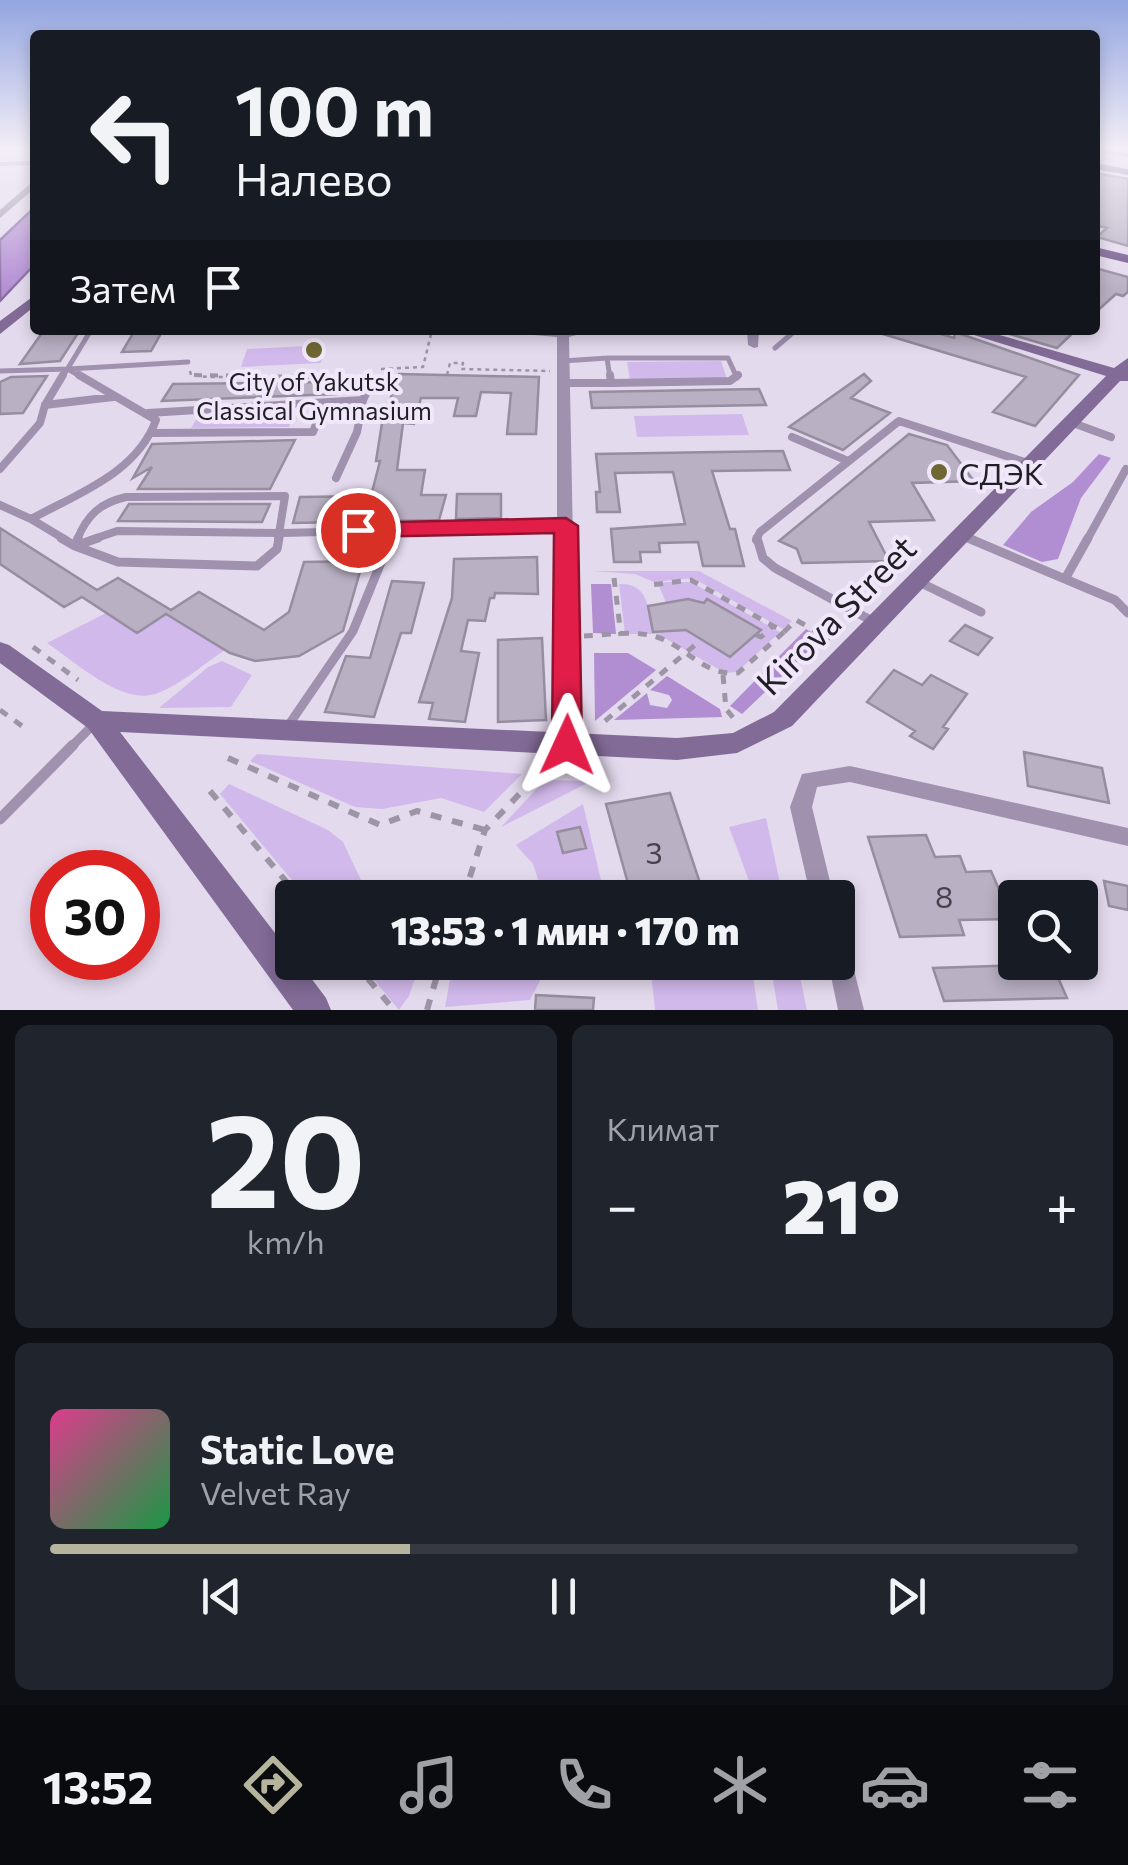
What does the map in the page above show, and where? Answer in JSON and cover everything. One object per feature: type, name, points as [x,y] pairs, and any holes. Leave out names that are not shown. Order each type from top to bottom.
[{"type":"main road","points":[[1100,252],[1128,259]]},
{"type":"street","points":[[0,215],[21,196]]},
{"type":"street","points":[[0,329],[30,303]]},
{"type":"street","points":[[559,753],[568,636],[560,372],[563,335]]},
{"type":"street","points":[[753,335],[754,346]]},
{"type":"street","points":[[985,335],[1125,372]]},
{"type":"street","name":"Kirova Street","points":[[97,721],[559,753],[698,749],[736,731],[782,719],[1125,372]]},
{"type":"street","points":[[0,651],[97,721],[314,1010]]},
{"type":"street","points":[[820,880],[801,806],[809,780],[850,774],[1128,837]]},
{"type":"street","points":[[844,980],[851,1010]]},
{"type":"lane","points":[[0,469],[40,423],[45,405],[88,335]]},
{"type":"lane","points":[[774,348],[790,335]]},
{"type":"lane","points":[[608,358],[610,383]]},
{"type":"lane","points":[[608,358],[728,358],[739,377],[730,381],[610,383],[560,372],[608,358]]},
{"type":"lane","points":[[0,371],[188,362]]},
{"type":"lane","points":[[31,519],[130,462],[154,434],[156,420],[148,413],[68,369]]},
{"type":"lane","points":[[336,478],[357,432],[363,400],[373,378]]},
{"type":"lane","points":[[45,405],[114,397]]},
{"type":"lane","points":[[148,413],[323,406],[363,400]]},
{"type":"lane","points":[[154,434],[313,432],[323,406]]},
{"type":"lane","points":[[876,623],[775,568],[763,558],[756,541],[760,532],[892,424],[906,421],[1032,465]]},
{"type":"lane","points":[[1073,423],[1111,437]]},
{"type":"lane","points":[[792,437],[848,461]]},
{"type":"lane","points":[[1065,579],[1126,469]]},
{"type":"lane","points":[[0,504],[74,546],[118,562],[257,566],[278,549],[285,496],[126,496],[104,501],[85,517],[74,546]]},
{"type":"lane","points":[[74,546],[117,531],[282,533],[566,526]]},
{"type":"lane","points":[[284,732],[353,631],[395,529]]},
{"type":"lane","points":[[963,535],[1116,600],[1128,614]]},
{"type":"lane","points":[[918,582],[982,612]]},
{"type":"lane","points":[[0,818],[97,721]]},
{"type":"path","points":[[188,362],[191,375],[208,377],[373,378],[374,372],[381,369],[422,367],[431,335]]},
{"type":"path","points":[[447,375],[450,363],[463,363],[462,369],[560,372]]},
{"type":"path","points":[[614,578],[621,636]]},
{"type":"path","points":[[650,585],[691,580],[784,632]]},
{"type":"path","points":[[568,636],[658,636],[723,675],[738,673],[796,620],[830,638]]},
{"type":"path","points":[[756,634],[760,637],[773,626]]},
{"type":"path","points":[[605,721],[702,640]]},
{"type":"path","points":[[33,648],[78,680]]},
{"type":"path","points":[[723,675],[726,708],[736,731]]},
{"type":"path","points":[[0,710],[22,726]]},
{"type":"path","points":[[468,880],[485,830],[559,753]]},
{"type":"path","points":[[228,758],[380,826],[417,811],[485,830]]},
{"type":"path","points":[[210,790],[285,880]]},
{"type":"path","points":[[369,980],[394,1010]]},
{"type":"path","points":[[427,1010],[436,980]]},
{"type":"shaded area","points":[[30,212],[30,269],[0,301],[0,240]]},
{"type":"shaded area","points":[[325,345],[321,363],[241,367],[247,349]]},
{"type":"shaded area","points":[[721,361],[727,379],[630,380],[627,362]]},
{"type":"shaded area","points":[[294,413],[289,427],[191,428],[199,415]]},
{"type":"shaded area","points":[[742,414],[749,435],[637,437],[634,416]]},
{"type":"shaded area","points":[[1099,454],[1111,458],[1081,498],[1058,559],[1042,562],[1003,545],[1031,512],[1073,482]]},
{"type":"shaded area","points":[[591,571],[699,571],[792,621],[783,629],[693,578],[654,582],[635,574]]},
{"type":"shaded area","points":[[691,582],[780,632],[737,672],[725,673],[658,634],[625,634],[619,584],[642,592],[653,632],[686,630],[730,657],[760,631],[708,600],[703,603],[688,599],[667,605],[658,584]]},
{"type":"shaded area","points":[[591,584],[611,584],[616,634],[593,633]]},
{"type":"shaded area","points":[[106,613],[137,633],[166,614],[225,650],[167,689],[144,696],[130,694],[100,680],[47,643]]},
{"type":"shaded area","points":[[806,629],[822,638],[742,714],[730,706]]},
{"type":"shaded area","points":[[594,653],[628,653],[656,670],[595,721]]},
{"type":"shaded area","points":[[222,661],[252,675],[231,707],[159,708],[208,667]]},
{"type":"shaded area","points":[[667,676],[720,709],[722,717],[614,720],[647,693],[650,705],[667,708],[672,700],[669,695],[650,690]]},
{"type":"shaded area","points":[[257,754],[522,774],[484,812],[441,798],[382,809],[355,807],[250,761]]},
{"type":"shaded area","points":[[583,769],[593,770],[595,779],[501,827],[545,780],[582,781]]},
{"type":"shaded area","points":[[229,784],[328,830],[343,842],[361,880],[292,880],[220,794]]},
{"type":"shaded area","points":[[583,804],[601,880],[538,880],[533,864],[516,845]]},
{"type":"shaded area","points":[[766,818],[779,880],[749,880],[729,827]]},
{"type":"shaded area","points":[[374,980],[414,980],[399,1010]]},
{"type":"shaded area","points":[[450,980],[540,980],[530,1000],[445,1007]]},
{"type":"shaded area","points":[[652,980],[754,980],[758,1010],[655,1010]]},
{"type":"shaded area","points":[[773,980],[801,980],[807,1010],[778,1010]]},
{"type":"building","points":[[1100,196],[1128,196],[1128,246],[1100,238],[1107,228],[1100,226]]},
{"type":"building","points":[[1100,269],[1128,277],[1128,292],[1123,296],[1116,294],[1100,308]]},
{"type":"building","points":[[40,335],[77,335],[60,361],[20,364]]},
{"type":"building","points":[[132,335],[160,335],[151,351],[122,352]]},
{"type":"building","points":[[886,335],[964,335],[1079,375],[1035,426],[993,412],[1026,377]]},
{"type":"building","points":[[1013,335],[1071,335],[1057,348]]},
{"type":"building","points":[[399,374],[539,377],[536,434],[507,434],[511,393],[481,392],[476,416],[454,416],[458,398],[421,398],[414,424],[403,423],[397,470],[425,470],[421,495],[446,495],[439,520],[293,523],[300,497],[371,496],[380,461],[376,461],[382,423]]},
{"type":"building","points":[[864,374],[871,381],[851,398],[890,413],[843,450],[789,427]]},
{"type":"building","points":[[47,376],[23,413],[0,414],[0,382],[11,377]]},
{"type":"building","points":[[339,382],[336,394],[162,401],[173,384]]},
{"type":"building","points":[[759,389],[766,405],[592,408],[590,392]]},
{"type":"building","points":[[909,434],[947,445],[974,481],[912,483],[934,520],[869,522],[889,561],[802,563],[797,549],[779,541]]},
{"type":"building","points":[[295,440],[270,489],[138,489],[152,467],[133,478],[152,444]]},
{"type":"building","points":[[783,451],[790,470],[712,471],[730,529],[735,529],[744,566],[703,566],[698,542],[659,543],[660,552],[640,552],[641,562],[614,562],[611,529],[685,524],[673,472],[615,473],[620,512],[597,512],[596,492],[600,492],[596,454]]},
{"type":"building","points":[[457,494],[501,494],[501,518],[456,519]]},
{"type":"building","points":[[129,504],[270,504],[262,522],[118,521]]},
{"type":"building","points":[[0,528],[97,590],[118,578],[171,610],[199,592],[264,630],[289,612],[304,562],[363,561],[343,631],[299,656],[255,661],[230,653],[166,614],[137,633],[82,597],[64,607],[0,564]]},
{"type":"building","points":[[537,557],[538,594],[495,593],[490,598],[485,621],[468,620],[461,651],[479,653],[465,722],[429,719],[433,703],[419,702],[452,598],[454,559]]},
{"type":"building","points":[[392,581],[424,583],[411,633],[401,633],[374,717],[325,712],[346,656],[370,658]]},
{"type":"building","points":[[688,599],[704,603],[707,599],[761,630],[730,657],[686,630],[653,632],[648,606]]},
{"type":"building","points":[[965,625],[992,638],[978,655],[950,641]]},
{"type":"building","points":[[542,638],[546,720],[498,722],[498,640]]},
{"type":"building","points":[[894,670],[922,685],[931,675],[967,694],[943,727],[948,729],[933,749],[910,736],[915,731],[867,702]]},
{"type":"building","points":[[1024,752],[1102,768],[1109,803],[1028,786]]},
{"type":"building","points":[[670,793],[699,880],[627,880],[606,804]]},
{"type":"building","points":[[580,827],[586,848],[563,853],[557,832]]},
{"type":"building","points":[[926,835],[935,857],[960,856],[966,872],[991,871],[998,887],[998,919],[959,920],[964,935],[900,937],[868,837]]},
{"type":"building","points":[[1104,881],[1128,886],[1128,910],[1109,906]]},
{"type":"building","points":[[998,966],[998,980],[1059,980],[1067,998],[944,1001],[933,968]]},
{"type":"building","points":[[536,995],[594,998],[593,1010],[535,1010]]},
{"type":"place","name":"City of Yakutsk Classical Gymnasium","points":[[314,350]]},
{"type":"place","name":"СДЭК","points":[[939,472]]},
{"type":"route","points":[[358,530],[566,526],[567,745]]}]
